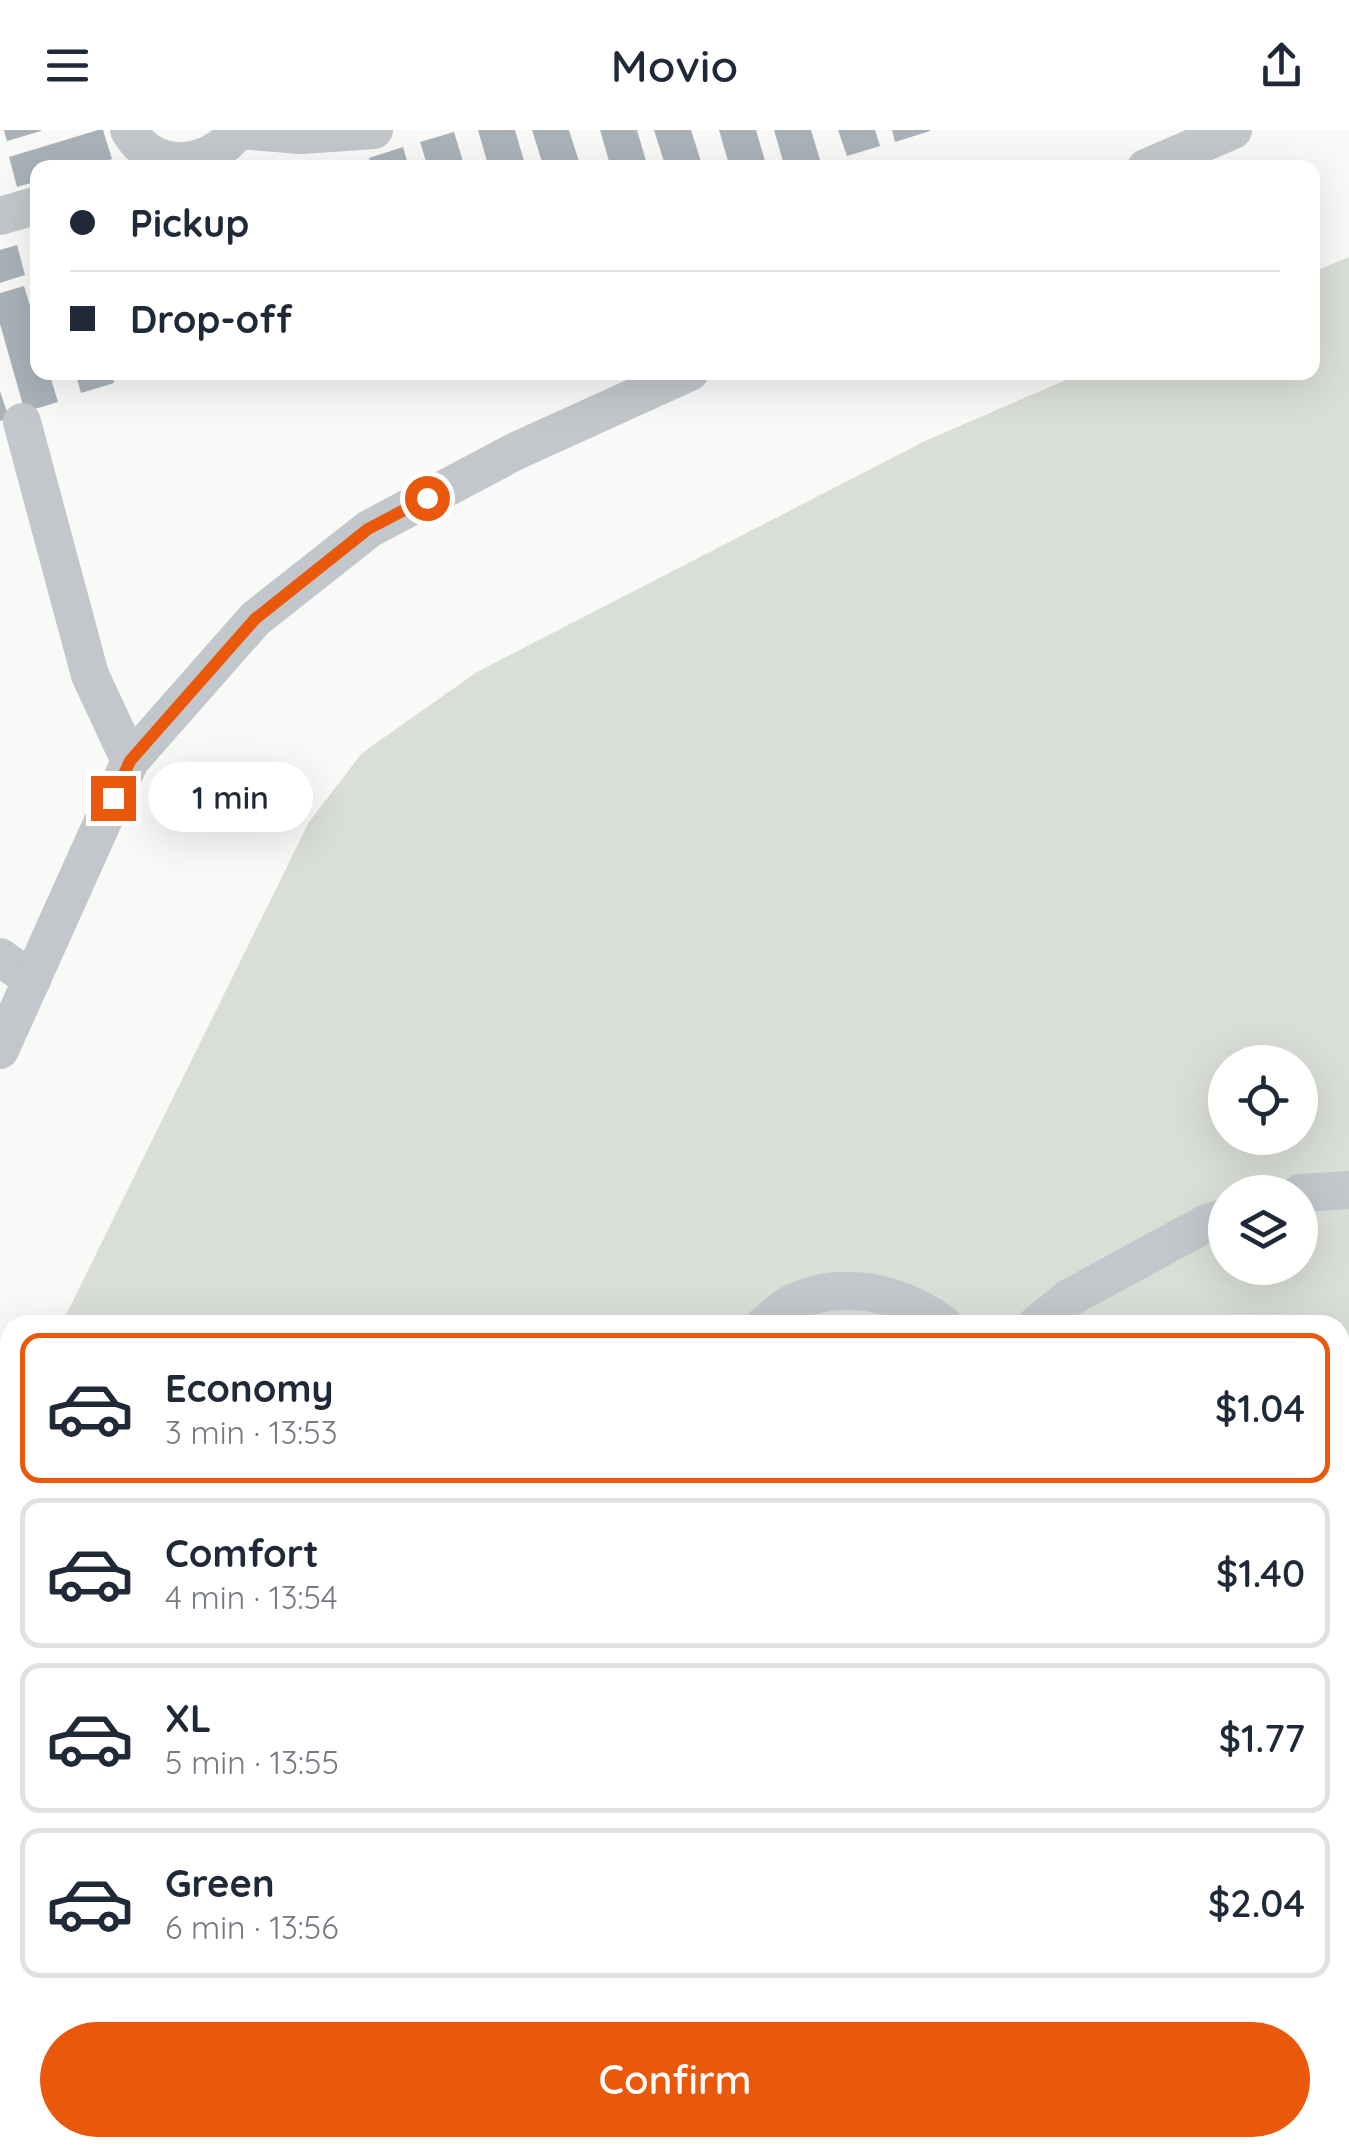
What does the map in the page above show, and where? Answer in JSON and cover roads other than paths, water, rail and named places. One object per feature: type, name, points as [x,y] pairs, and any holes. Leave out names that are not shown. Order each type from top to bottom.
[{"type":"street","points":[[129,130],[144,149],[163,160]]},
{"type":"street","points":[[199,160],[228,144],[238,130],[301,135],[374,130]]},
{"type":"street","points":[[1164,160],[1233,130]]},
{"type":"street","points":[[0,216],[30,207]]},
{"type":"street","points":[[0,1050],[130,761],[255,619],[368,529],[514,452],[672,380]]},
{"type":"street","points":[[22,422],[90,674],[130,761]]},
{"type":"street","points":[[0,956],[32,980]]},
{"type":"street","points":[[1318,1192],[1349,1190]]},
{"type":"street","points":[[1048,1315],[1069,1298],[1208,1223]]},
{"type":"street","points":[[776,1315],[789,1305],[835,1290],[894,1297],[930,1315]]}]
